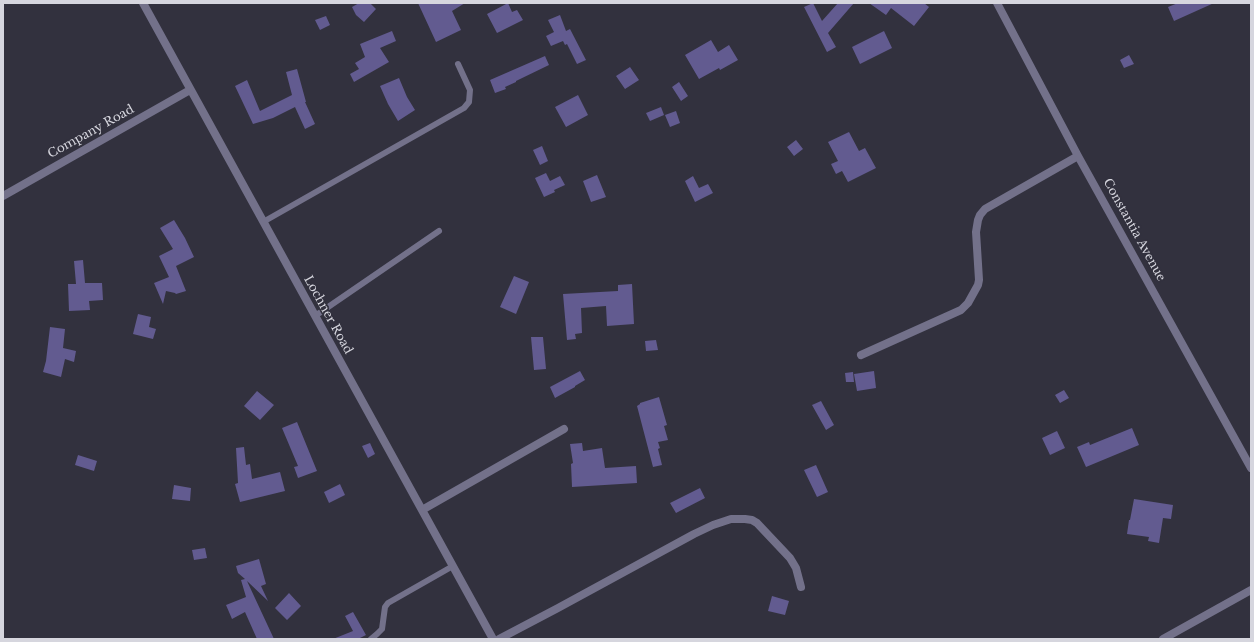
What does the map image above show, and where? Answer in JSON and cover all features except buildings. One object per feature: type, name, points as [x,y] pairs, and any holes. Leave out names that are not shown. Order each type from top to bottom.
[{"type":"street","name":"Lochner Road","points":[[143,3],[493,639]]},
{"type":"street","name":"Constantia Avenue","points":[[996,3],[1078,156],[1251,468]]},
{"type":"street","name":"Company Road","points":[[3,196],[190,90]]},
{"type":"street","points":[[861,355],[961,310],[972,297],[979,280],[976,232],[980,215],[985,209],[1078,156]]},
{"type":"street","points":[[422,510],[564,429]]},
{"type":"street","points":[[499,639],[694,534],[731,519],[752,520],[757,523],[790,558],[796,568],[801,587]]},
{"type":"street","points":[[1163,639],[1251,590]]},
{"type":"lane","points":[[263,222],[464,108],[469,102],[470,90],[458,64]]},
{"type":"lane","points":[[315,316],[439,231]]},
{"type":"lane","points":[[371,639],[382,629],[385,607],[388,603],[453,566]]}]
